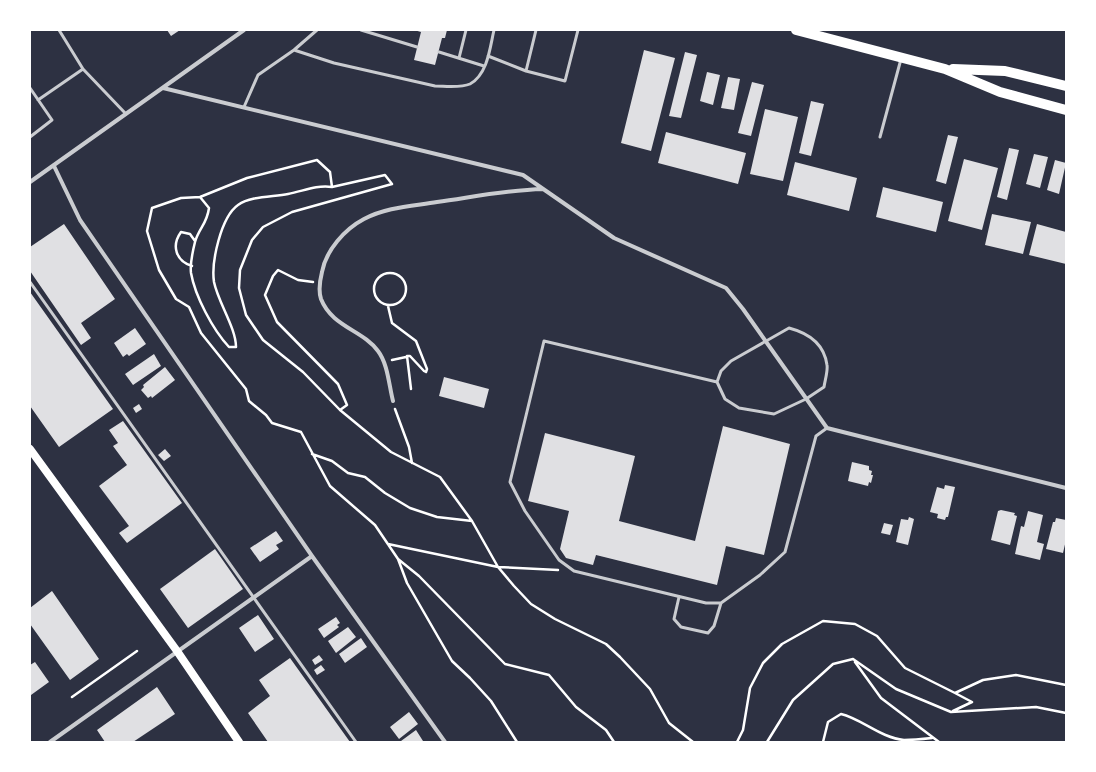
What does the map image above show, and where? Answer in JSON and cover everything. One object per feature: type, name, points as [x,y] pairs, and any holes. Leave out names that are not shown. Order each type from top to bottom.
[{"type":"main road","points":[[796,30],[945,69],[1000,92],[1066,110]]},
{"type":"main road","points":[[945,69],[1005,71],[1066,86]]},
{"type":"main road","points":[[30,449],[177,652],[239,742]]},
{"type":"street","points":[[30,182],[244,30]]},
{"type":"street","points":[[163,88],[523,175],[614,238],[726,288],[827,428],[1066,488]]},
{"type":"street","points":[[54,166],[80,220],[312,556],[445,742]]},
{"type":"street","points":[[392,401],[383,362],[378,350],[341,324],[328,311],[321,298],[320,283],[323,263],[338,239],[364,219],[386,210],[518,190],[543,189]]},
{"type":"street","points":[[50,742],[312,556]]},
{"type":"lane","points":[[59,30],[83,69],[126,114]]},
{"type":"lane","points":[[244,107],[258,75],[294,50],[317,30]]},
{"type":"lane","points":[[361,30],[417,46]]},
{"type":"lane","points":[[459,58],[466,30]]},
{"type":"lane","points":[[294,50],[334,63],[435,86],[469,84],[479,75],[484,66],[494,30]]},
{"type":"lane","points":[[526,71],[536,30]]},
{"type":"lane","points":[[488,56],[526,71],[566,81],[578,30]]},
{"type":"lane","points":[[439,52],[484,66]]},
{"type":"lane","points":[[880,137],[902,57]]},
{"type":"lane","points":[[38,100],[83,69]]},
{"type":"lane","points":[[30,88],[52,120],[30,137]]},
{"type":"lane","points":[[30,282],[252,598],[356,742]]},
{"type":"lane","points":[[789,328],[804,332],[819,344],[827,365],[824,387],[806,399],[774,414],[758,413],[739,408],[725,399],[717,382],[721,371],[731,361],[766,342],[789,328]]},
{"type":"lane","points":[[717,382],[544,341],[510,482],[525,511],[559,560],[574,571],[706,603],[721,603]]},
{"type":"lane","points":[[679,597],[674,620],[681,627],[708,633],[714,626],[721,603],[760,574],[785,552],[816,436],[827,428]]},
{"type":"path","points":[[332,187],[330,172],[317,160],[246,178],[200,197],[181,198],[152,208],[147,231],[159,270],[176,299],[189,307],[201,333],[246,389],[249,401],[266,415],[272,423],[300,432],[307,442],[330,486],[375,525],[398,559],[407,583],[452,661],[491,701],[517,742]]},
{"type":"path","points":[[200,197],[209,208],[208,220],[201,229],[196,242],[191,272],[200,302],[220,338],[229,347],[236,348],[236,338],[229,324],[214,282],[214,263],[221,233],[228,216],[238,205],[251,200],[298,192],[318,186],[332,187],[385,175],[392,184],[292,212],[263,228],[252,240],[240,270],[239,288],[246,315],[263,340],[303,372],[340,410],[391,452],[440,477],[472,521],[498,567],[531,604],[555,619],[606,644],[650,690],[669,723],[693,742]]},
{"type":"path","points":[[192,266],[183,263],[176,253],[176,240],[181,232],[190,234],[196,242]]},
{"type":"path","points":[[320,283],[298,280],[278,270],[273,276],[265,295],[278,322],[338,384],[347,405],[340,410]]},
{"type":"path","points":[[393,273],[400,276],[404,281],[407,288],[406,295],[402,301],[395,305],[388,306],[381,303],[376,298],[374,291],[375,283],[379,277],[385,274],[393,273]]},
{"type":"path","points":[[383,362],[410,356],[426,372],[427,369],[416,341],[392,323],[388,306]]},
{"type":"path","points":[[407,356],[411,389]]},
{"type":"path","points":[[392,401],[409,447],[413,463]]},
{"type":"path","points":[[312,454],[332,461],[348,472],[365,477],[385,493],[410,508],[437,516],[472,521]]},
{"type":"path","points":[[387,544],[498,567],[574,571]]},
{"type":"path","points":[[398,559],[420,576],[506,664],[549,675],[576,707],[606,730],[614,742]]},
{"type":"path","points":[[737,742],[743,730],[750,688],[763,663],[782,644],[823,621],[855,624],[877,636],[905,668],[972,702],[951,712]]},
{"type":"path","points":[[72,697],[137,651]]},
{"type":"path","points":[[853,659],[881,698],[939,742]]},
{"type":"path","points":[[767,742],[793,700],[832,664],[853,659],[896,689],[951,712],[1036,708],[1066,713]]},
{"type":"path","points":[[955,693],[984,680],[1016,675],[1066,684]]},
{"type":"path","points":[[823,742],[828,722],[841,714],[853,717],[878,731],[903,740],[932,738]]},
{"type":"building","points":[[167,30],[180,30],[171,36]]},
{"type":"building","points":[[414,30],[447,30],[445,38],[442,38],[435,65],[414,60],[421,32]]},
{"type":"building","points":[[644,50],[675,58],[651,151],[621,143]]},
{"type":"building","points":[[685,52],[697,55],[681,118],[669,116]]},
{"type":"building","points":[[707,72],[720,75],[713,105],[700,101]]},
{"type":"building","points":[[728,77],[740,79],[734,110],[721,108]]},
{"type":"building","points":[[752,82],[764,85],[751,136],[738,133]]},
{"type":"building","points":[[811,101],[824,104],[811,156],[799,153]]},
{"type":"building","points":[[765,109],[798,117],[783,181],[750,174]]},
{"type":"building","points":[[666,132],[746,153],[738,184],[658,163]]},
{"type":"building","points":[[948,135],[958,137],[946,184],[936,181]]},
{"type":"building","points":[[1009,148],[1019,150],[1007,200],[997,197]]},
{"type":"building","points":[[1034,154],[1048,157],[1040,188],[1026,184]]},
{"type":"building","points":[[964,159],[998,168],[982,230],[948,221]]},
{"type":"building","points":[[1055,160],[1066,163],[1059,194],[1047,190]]},
{"type":"building","points":[[795,162],[857,178],[849,211],[787,195]]},
{"type":"building","points":[[883,187],[943,202],[936,232],[876,217]]},
{"type":"building","points":[[992,214],[1031,222],[1023,254],[985,245]]},
{"type":"building","points":[[64,224],[115,299],[81,323],[91,338],[81,345],[30,271],[30,247]]},
{"type":"building","points":[[1037,224],[1066,232],[1066,264],[1029,255]]},
{"type":"building","points":[[30,292],[113,409],[59,447],[30,406]]},
{"type":"building","points":[[135,328],[146,344],[129,356],[127,354],[123,357],[114,343]]},
{"type":"building","points":[[154,354],[161,366],[133,385],[125,374]]},
{"type":"building","points":[[165,367],[175,380],[152,398],[151,396],[148,398],[141,390],[144,387],[143,385]]},
{"type":"building","points":[[444,377],[489,389],[484,408],[439,396]]},
{"type":"building","points":[[139,404],[142,409],[136,413],[133,408]]},
{"type":"building","points":[[123,421],[182,503],[127,543],[119,533],[129,526],[99,486],[127,465],[113,446],[118,443],[109,430]]},
{"type":"building","points":[[723,426],[790,444],[764,555],[726,546],[717,585],[596,555],[593,565],[566,558],[560,549],[569,511],[528,501],[545,433],[635,456],[619,521],[695,541]]},
{"type":"building","points":[[165,449],[171,456],[164,461],[158,455]]},
{"type":"building","points":[[852,462],[869,466],[869,470],[872,471],[871,475],[873,475],[871,483],[869,482],[868,486],[848,481]]},
{"type":"building","points":[[945,485],[955,487],[948,517],[946,517],[945,520],[937,518],[938,514],[930,512],[937,487],[944,489]]},
{"type":"building","points":[[1001,510],[1015,513],[1014,515],[1017,516],[1010,545],[991,540],[998,511]]},
{"type":"building","points":[[1028,511],[1043,515],[1037,542],[1044,544],[1040,560],[1015,554],[1021,526],[1024,527]]},
{"type":"building","points":[[909,517],[914,519],[908,545],[896,542],[901,519],[908,520]]},
{"type":"building","points":[[1056,518],[1066,520],[1066,540],[1063,553],[1046,549],[1053,522],[1055,522]]},
{"type":"building","points":[[884,523],[893,525],[890,535],[881,533]]},
{"type":"building","points":[[276,531],[283,541],[276,545],[279,549],[260,562],[250,548]]},
{"type":"building","points":[[215,549],[243,589],[188,628],[160,589]]},
{"type":"building","points":[[52,591],[99,659],[70,680],[30,624],[30,608]]},
{"type":"building","points":[[258,615],[274,639],[255,652],[239,628]]},
{"type":"building","points":[[336,617],[340,623],[337,625],[339,627],[324,638],[318,629]]},
{"type":"building","points":[[348,627],[356,637],[336,653],[328,641]]},
{"type":"building","points":[[361,638],[367,647],[345,663],[339,654]]},
{"type":"building","points":[[319,655],[323,660],[315,665],[312,660]]},
{"type":"building","points":[[290,658],[350,742],[268,742],[248,713],[270,696],[259,680]]},
{"type":"building","points":[[35,662],[49,682],[31,695],[30,665]]},
{"type":"building","points":[[321,665],[325,670],[317,675],[314,670]]},
{"type":"building","points":[[157,687],[175,714],[133,742],[105,742],[97,730]]},
{"type":"building","points":[[409,712],[418,724],[399,739],[390,727]]},
{"type":"building","points":[[416,730],[423,741],[401,742],[401,741]]}]
